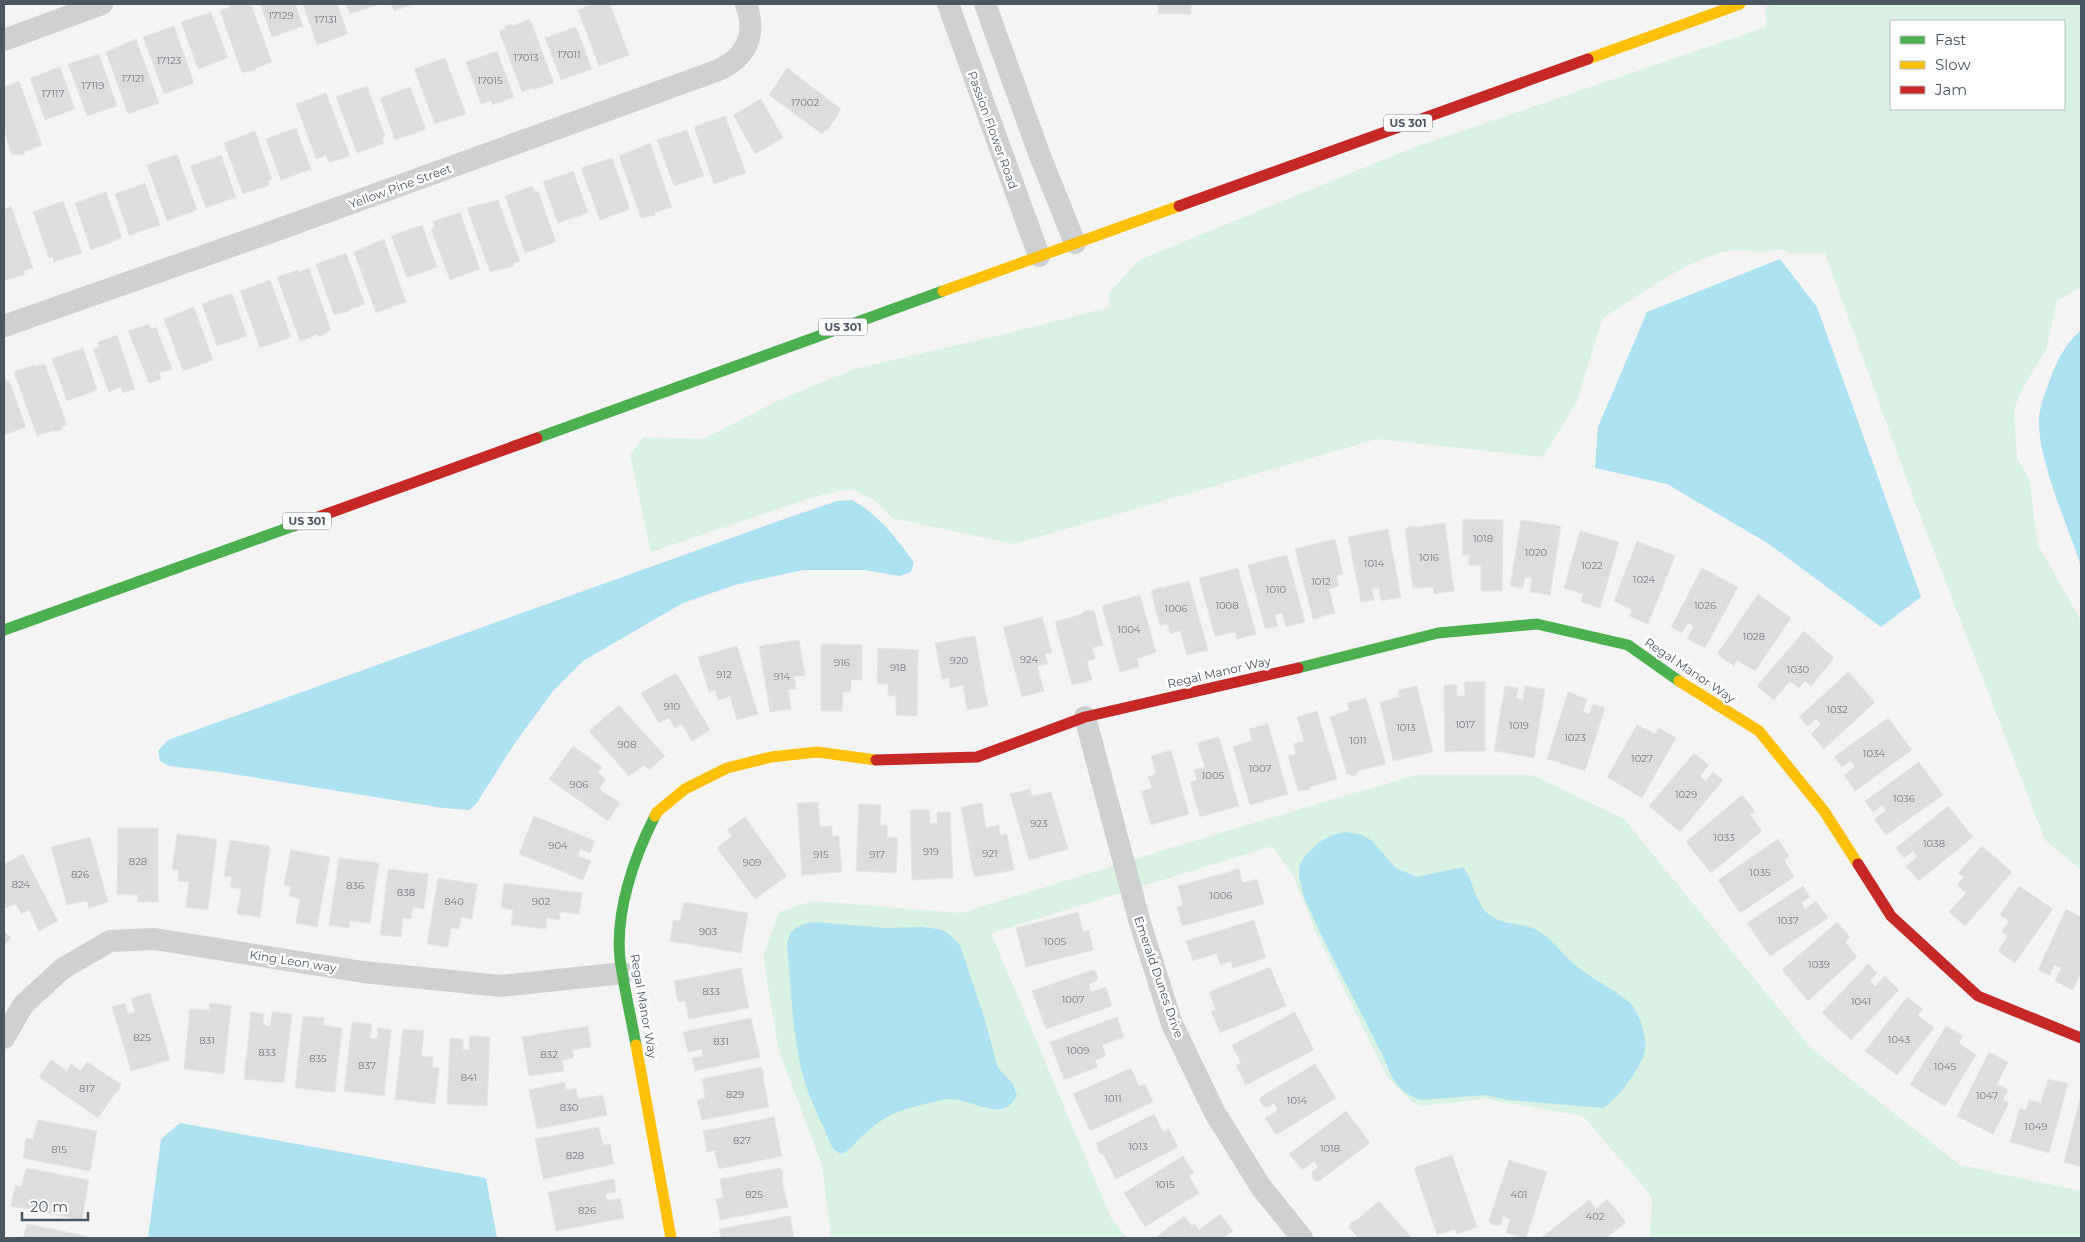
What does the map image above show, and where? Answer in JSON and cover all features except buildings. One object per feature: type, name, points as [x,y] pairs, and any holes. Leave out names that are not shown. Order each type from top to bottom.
[{"type":"street","points":[[4,40],[102,4]]},
{"type":"street","name":"Yellow Pine Street","points":[[4,326],[263,235],[722,69],[736,59],[749,40],[751,27],[746,4]]},
{"type":"street","name":"Passion Flower Road","points":[[948,4],[1039,256]]},
{"type":"street","points":[[985,4],[1040,156],[1075,243]]},
{"type":"street","name":"US 301","points":[[4,630],[1740,4]]},
{"type":"street","name":"Regal Manor Way","points":[[671,1238],[620,957],[622,904],[646,834],[657,812],[685,789],[727,768],[780,756],[816,752],[874,760],[977,757],[1085,717],[1307,666],[1438,633],[1537,624],[1628,645],[1701,696],[1759,731],[1824,811],[1891,916],[1978,996],[2081,1038]]},
{"type":"street","name":"Emerald Dunes Drive","points":[[1085,717],[1140,923],[1172,1024],[1215,1113],[1261,1187],[1302,1238]]},
{"type":"street","name":"King Leon way","points":[[4,1038],[23,1005],[62,969],[110,940],[154,940],[363,972],[501,986],[623,974]]},
{"type":"green space","points":[[1774,4],[2081,4],[2081,287],[2057,301],[2046,350],[2022,389],[2014,410],[2017,458],[2029,479],[2038,545],[2079,617],[2081,624],[2081,870],[2045,840],[1915,502],[1825,253],[1789,253],[1780,249],[1773,251],[1723,252],[1676,272],[1602,319],[1577,402],[1543,457],[1377,439],[1014,544],[892,518],[876,501],[854,490],[837,491],[651,552],[630,455],[644,437],[704,439],[779,400],[854,369],[1111,307],[1108,294],[1139,260],[1415,147],[1766,27],[1765,7]]},
{"type":"green space","points":[[1416,775],[1532,775],[1624,819],[1811,1048],[1960,1165],[2081,1191],[2081,1238],[1650,1238],[1652,1197],[1583,1116],[1485,1099],[1420,1106],[1410,1100],[1388,1078],[1315,930],[1294,877],[1272,846],[991,933],[1111,1218],[1127,1238],[831,1238],[822,1165],[779,1051],[763,956],[779,912],[813,901],[961,913],[1226,831]]},
{"type":"water","points":[[1780,259],[1817,307],[1921,597],[1881,627],[1769,544],[1667,484],[1595,468],[1598,427],[1647,312]]},
{"type":"water","points":[[2081,330],[2081,566],[2048,472],[2040,434],[2039,418],[2052,374],[2064,350]]},
{"type":"water","points":[[852,500],[878,519],[893,536],[914,562],[911,572],[899,576],[865,570],[803,570],[735,585],[683,603],[583,661],[553,691],[515,743],[476,804],[469,810],[443,808],[220,772],[169,766],[160,761],[158,751],[168,740],[784,519],[837,501]]},
{"type":"water","points":[[1346,832],[1362,835],[1371,840],[1396,868],[1417,877],[1463,867],[1481,905],[1491,916],[1502,921],[1537,930],[1579,968],[1632,1005],[1642,1026],[1645,1043],[1644,1055],[1626,1085],[1614,1099],[1603,1108],[1508,1100],[1485,1095],[1422,1100],[1403,1090],[1390,1074],[1385,1060],[1323,939],[1304,897],[1299,877],[1299,867],[1304,857],[1318,843],[1332,835]]},
{"type":"water","points":[[816,922],[886,928],[922,927],[938,929],[948,933],[960,945],[984,1017],[998,1068],[1013,1084],[1017,1095],[1011,1104],[1004,1108],[995,1109],[948,1099],[926,1104],[900,1111],[886,1118],[841,1154],[834,1149],[830,1144],[812,1102],[802,1072],[794,1025],[787,945],[790,935],[796,928]]},
{"type":"water","points":[[180,1123],[486,1178],[497,1238],[148,1238],[161,1139]]},
{"type":"traffic: fast","points":[[537,438],[943,291]]},
{"type":"traffic: fast","points":[[4,630],[296,525]]},
{"type":"traffic: fast","points":[[1298,668],[1438,633],[1537,624],[1628,645],[1679,681]]},
{"type":"traffic: fast","points":[[636,1045],[620,959],[620,923],[633,867],[655,816]]},
{"type":"traffic: slow","points":[[1588,59],[1740,4]]},
{"type":"traffic: slow","points":[[943,291],[1179,206]]},
{"type":"traffic: slow","points":[[1679,681],[1759,731],[1824,811],[1858,864]]},
{"type":"traffic: slow","points":[[655,816],[657,812],[685,789],[727,768],[771,757],[817,752],[876,760]]},
{"type":"traffic: slow","points":[[636,1045],[671,1238]]},
{"type":"traffic: jam","points":[[1179,206],[1588,59]]},
{"type":"traffic: jam","points":[[296,525],[537,438]]},
{"type":"traffic: jam","points":[[876,760],[977,757],[1085,717],[1298,668]]},
{"type":"traffic: jam","points":[[1858,864],[1891,916],[1978,996],[2081,1038]]}]
